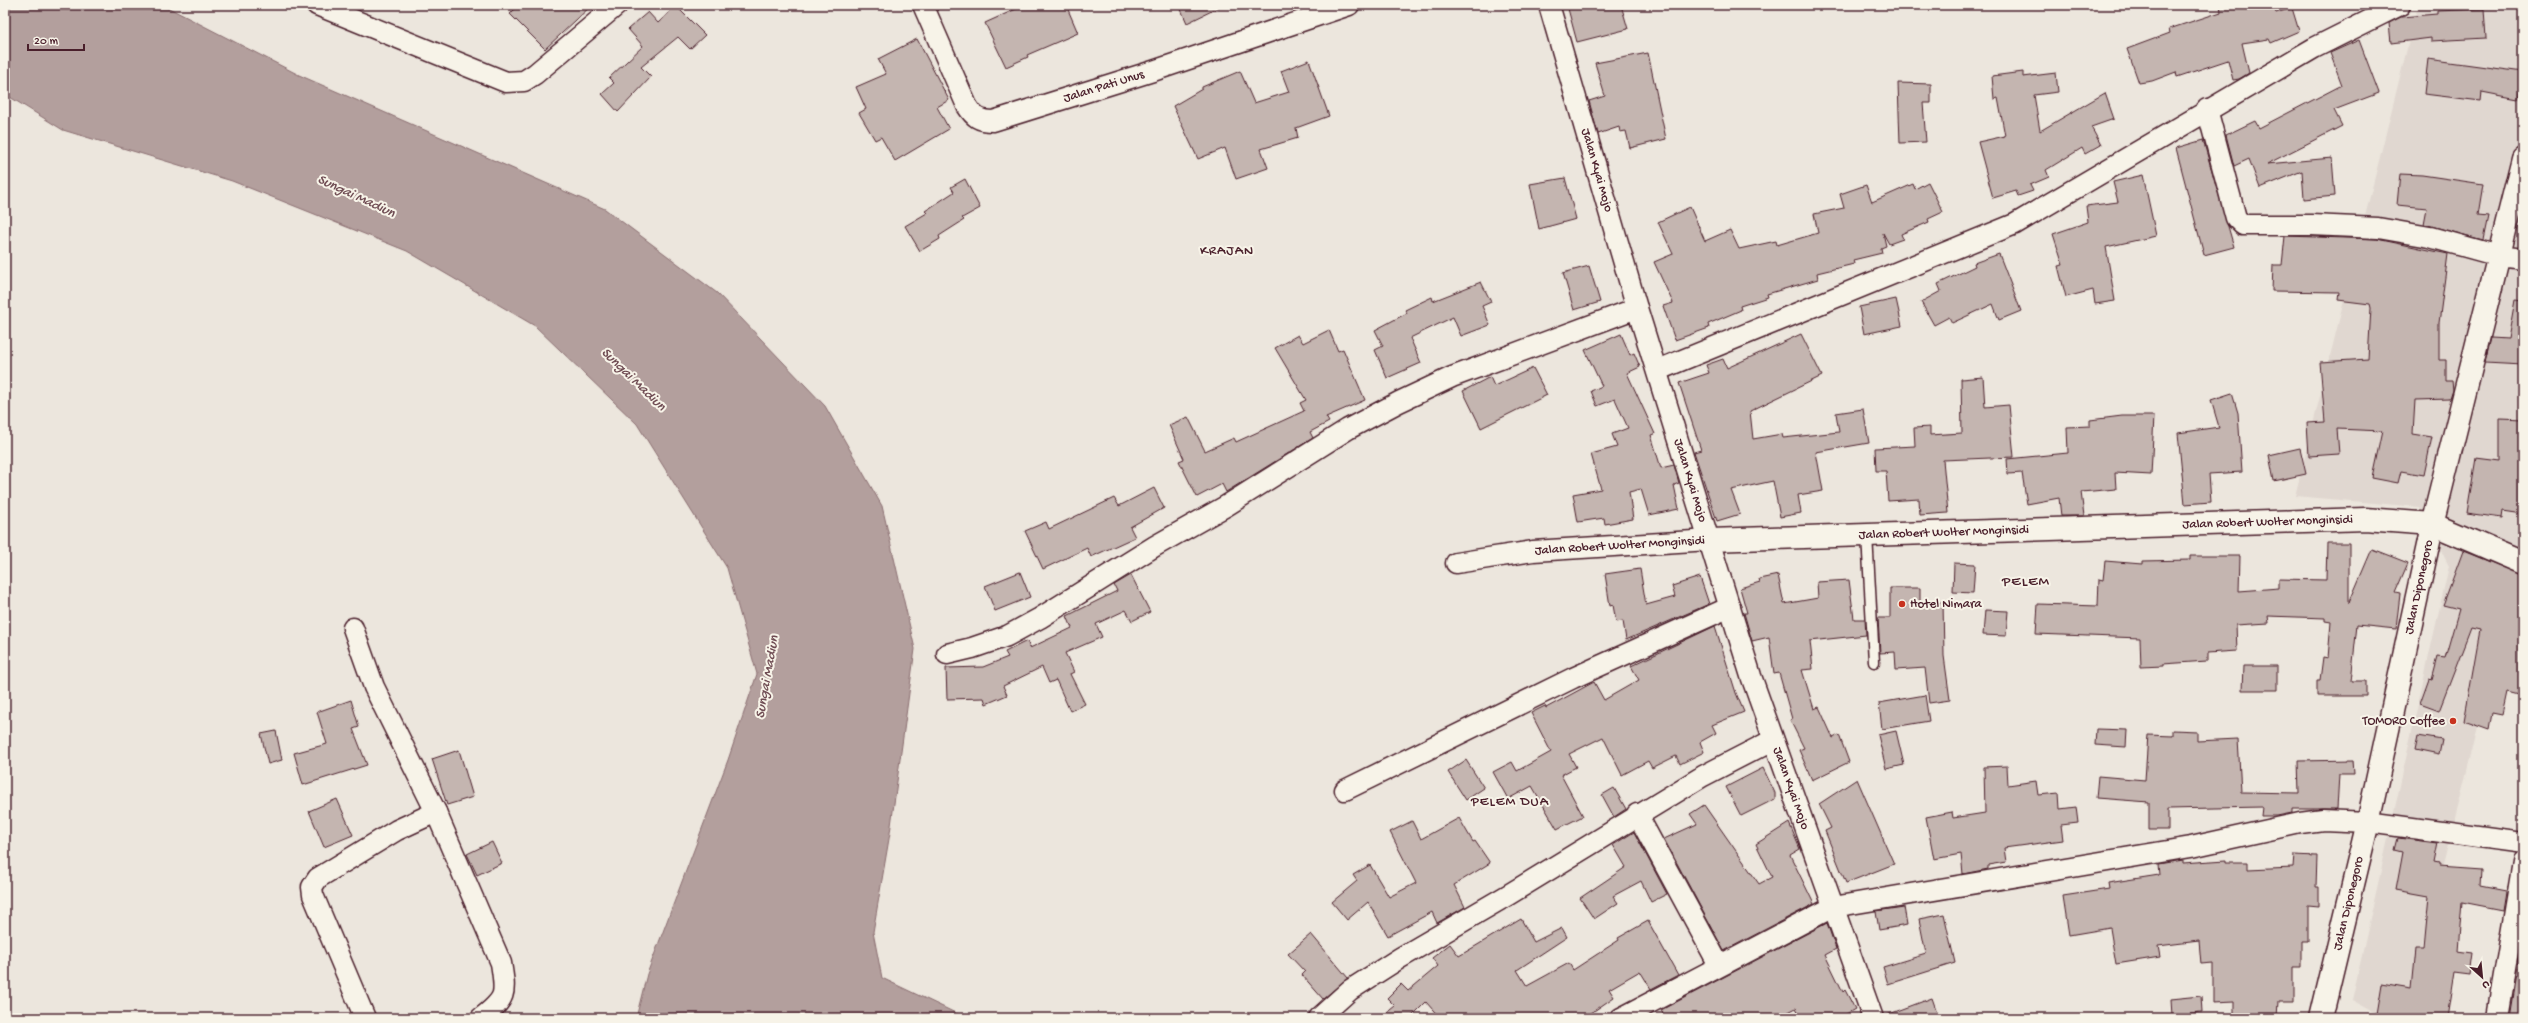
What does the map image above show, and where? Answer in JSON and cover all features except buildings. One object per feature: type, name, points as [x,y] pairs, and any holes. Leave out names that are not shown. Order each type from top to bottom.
[{"type":"street","points":[[317,5],[506,82],[524,81],[535,74],[617,5]]},
{"type":"street","name":"Jalan Pati Unus","points":[[923,5],[967,106],[977,119],[984,121],[1000,118],[1153,71],[1349,5]]},
{"type":"street","name":"Jalan Kyai Mojo","points":[[1549,5],[1637,308],[1658,370],[1730,607],[1774,740],[1874,1018]]},
{"type":"street","points":[[1658,370],[2015,224],[2207,109],[2314,48],[2400,5]]},
{"type":"street","points":[[2207,109],[2236,218],[2243,225],[2311,225],[2378,228],[2430,237],[2499,256],[2523,259]]},
{"type":"street","name":"Jalan Diponegoro","points":[[2321,1018],[2368,822],[2432,524],[2523,158]]},
{"type":"street","points":[[947,654],[972,648],[1007,636],[1040,618],[1155,546],[1226,506],[1348,429],[1399,402],[1452,377],[1637,308]]},
{"type":"street","name":"Jalan Robert Wolter Monginsidi","points":[[1456,563],[1534,551],[1710,540],[2365,520],[2432,524],[2523,563]]},
{"type":"street","points":[[1345,790],[1573,678],[1730,607]]},
{"type":"street","points":[[353,628],[374,687],[436,812],[501,963],[506,990],[501,1000],[481,1018]]},
{"type":"street","points":[[1319,1018],[1350,990],[1638,814],[1703,776],[1774,740]]},
{"type":"street","points":[[365,1018],[313,895],[312,887],[318,878],[332,869],[397,830],[436,812]]},
{"type":"street","points":[[1638,814],[1719,965]]},
{"type":"street","points":[[1621,1018],[1833,906],[2191,847],[2300,823],[2323,820],[2368,822],[2523,843]]},
{"type":"street","points":[[2497,1018],[2523,860]]},
{"type":"lane","points":[[1867,535],[1874,662]]},
{"type":"shaded area","points":[[2418,5],[2523,5],[2523,647],[2509,606],[2404,1018],[2385,1018],[2352,1000],[2449,566],[2419,507],[2295,496]]},
{"type":"water","name":"Sungai Madiun","points":[[5,5],[163,5],[299,75],[605,209],[717,293],[825,406],[882,506],[915,649],[890,833],[873,932],[882,978],[966,1018],[636,1018],[647,974],[728,760],[757,674],[727,568],[637,424],[535,326],[407,251],[232,181],[63,130],[5,94]]},
{"type":"place","name":"Hotel Nimara","points":[[1902,604]]},
{"type":"place","name":"TOMORO Coffee","points":[[2453,721]]},
{"type":"district","name":"KRAJAN","points":[[1227,251]]},
{"type":"district","name":"PELEM","points":[[2026,582]]},
{"type":"district","name":"PELEM DUA","points":[[1510,802]]}]
